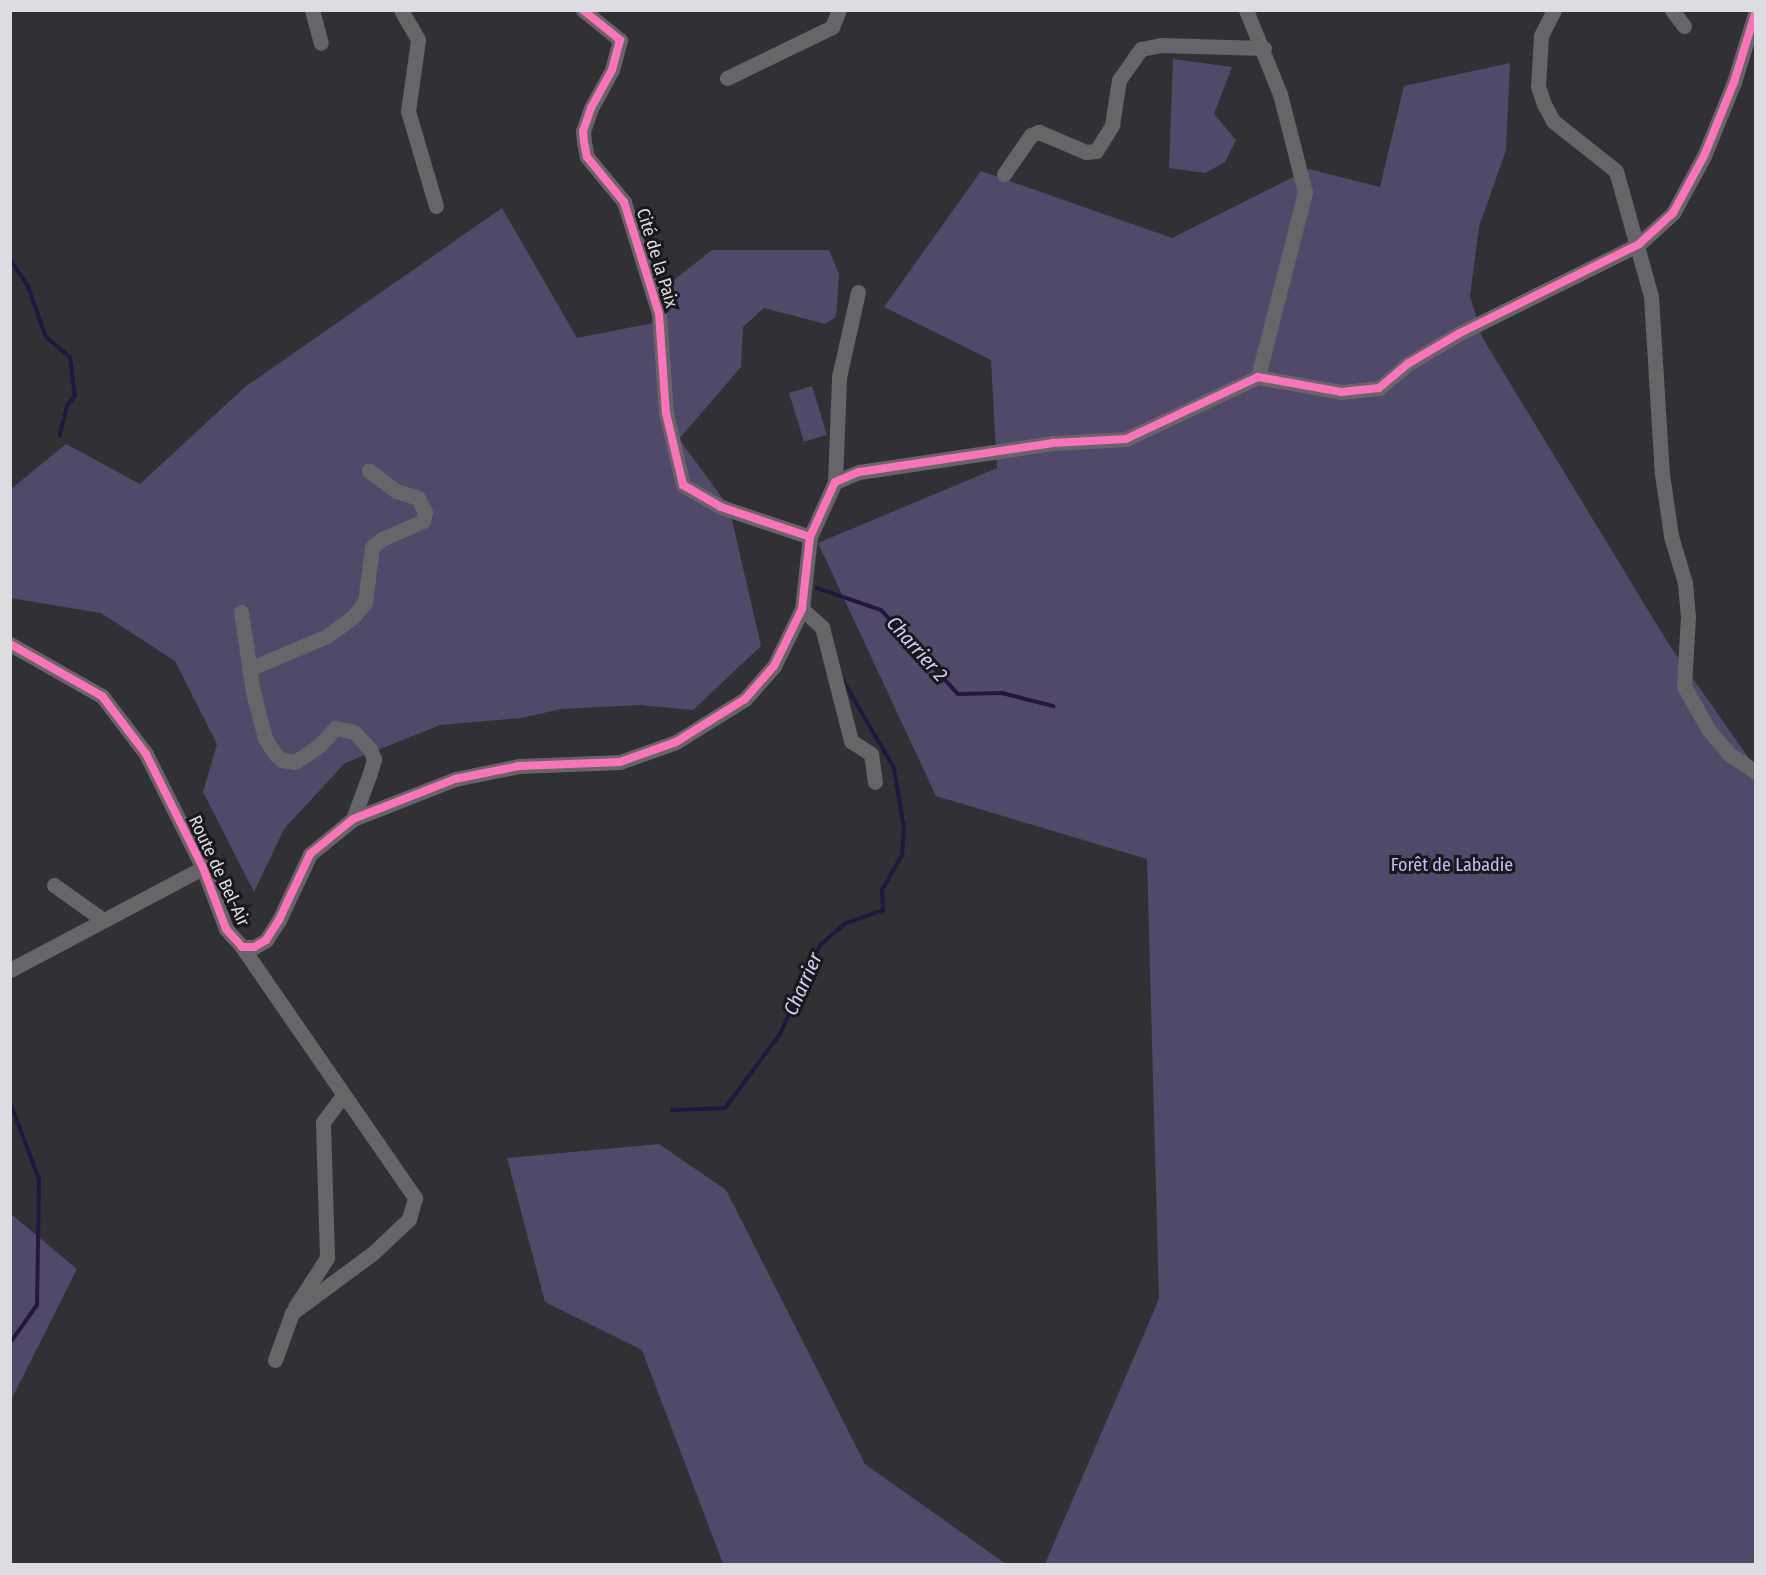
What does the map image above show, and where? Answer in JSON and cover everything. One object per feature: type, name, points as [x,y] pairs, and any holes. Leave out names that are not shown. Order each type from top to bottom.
[{"type":"street","points":[[312,10],[321,43]]},
{"type":"street","points":[[401,10],[418,40],[408,111],[436,206]]},
{"type":"street","name":"Cité de la Paix","points":[[584,10],[620,40],[612,70],[586,123],[584,142],[587,157],[624,202],[659,314],[666,413],[683,486],[722,507],[810,537]]},
{"type":"street","points":[[727,78],[832,27],[839,10]]},
{"type":"street","points":[[1246,10],[1264,48],[1305,192],[1258,377]]},
{"type":"street","points":[[1554,10],[1541,36],[1538,86],[1544,104],[1553,121],[1616,171],[1640,244],[1652,296],[1662,474],[1671,536],[1685,583],[1688,615],[1684,686],[1708,729],[1729,754],[1755,772]]},
{"type":"street","points":[[1672,10],[1684,26]]},
{"type":"street","points":[[858,292],[839,377],[835,482],[859,472],[1029,446],[1125,439],[1258,377],[1341,392],[1379,388],[1409,363],[1460,333],[1640,244],[1673,213],[1704,156],[1734,82],[1755,11]]},
{"type":"street","points":[[1004,174],[1031,135],[1039,132],[1086,152],[1096,151],[1112,125],[1119,80],[1141,49],[1161,45],[1264,48]]},
{"type":"street","points":[[249,669],[327,636],[353,617],[365,602],[372,547],[382,539],[423,521],[425,512],[418,498],[396,491],[369,471]]},
{"type":"street","name":"Route de Bel-Air","points":[[10,644],[102,696],[146,754],[203,868],[226,929],[242,947],[254,947],[266,940],[279,920],[310,854],[352,819],[455,779],[519,766],[620,762],[676,742],[760,685],[802,609],[810,537],[835,482]]},
{"type":"street","points":[[802,609],[822,627],[851,741],[871,754],[875,782]]},
{"type":"street","points":[[241,612],[249,669],[265,738],[282,760],[295,762],[319,746],[335,728],[354,732],[370,749],[374,759],[352,819]]},
{"type":"street","points":[[10,970],[203,868]]},
{"type":"street","points":[[54,885],[103,920]]},
{"type":"street","points":[[242,947],[416,1203],[409,1220],[374,1253],[292,1313]]},
{"type":"street","points":[[275,1360],[292,1313],[327,1258],[323,1122],[343,1095]]},
{"type":"green space","points":[[1173,59],[1232,67],[1214,114],[1236,140],[1225,162],[1205,173],[1169,168]]},
{"type":"green space","name":"Forêt de Labadie","points":[[1510,63],[1506,150],[1479,227],[1470,296],[1482,337],[1668,643],[1755,767],[1755,1564],[1045,1564],[1159,1299],[1147,859],[936,796],[818,543],[997,468],[991,360],[884,307],[981,171],[1172,238],[1309,169],[1380,187],[1404,86]]},
{"type":"green space","points":[[502,208],[577,338],[653,323],[670,283],[712,250],[829,250],[839,274],[836,317],[825,324],[764,308],[743,327],[741,367],[679,439],[729,507],[761,646],[693,710],[640,705],[561,709],[521,718],[440,725],[345,763],[284,829],[254,892],[203,792],[217,744],[175,661],[101,613],[11,598],[10,490],[66,444],[140,484],[245,387]]},
{"type":"green space","points":[[812,386],[827,435],[804,442],[789,393]]},
{"type":"green space","points":[[659,1144],[726,1190],[865,1464],[1006,1564],[723,1564],[642,1350],[545,1302],[507,1158]]},
{"type":"green space","points":[[11,1214],[77,1269],[11,1400]]},
{"type":"waterway","points":[[10,259],[28,287],[46,337],[70,357],[75,395],[67,406],[60,435]]},
{"type":"waterway","name":"Charrier 2","points":[[817,588],[881,610],[958,694],[1002,693],[1053,706]]},
{"type":"waterway","name":"Charrier","points":[[672,1110],[725,1108],[780,1034],[820,945],[846,923],[883,910],[882,890],[902,855],[904,829],[894,768],[842,679]]},
{"type":"waterway","points":[[10,1102],[39,1179],[37,1305],[10,1343]]},
{"type":"cycle path","points":[[583,10],[620,40],[612,70],[591,108],[583,131],[584,142],[587,157],[624,202],[659,314],[666,413],[683,485],[721,507],[810,537]]},
{"type":"cycle path","points":[[10,644],[102,696],[146,754],[203,868],[226,929],[242,947],[254,947],[266,940],[279,920],[310,854],[353,819],[455,779],[519,766],[620,762],[676,742],[745,699],[774,666],[802,609],[810,537],[835,482],[859,472],[1052,443],[1126,439],[1258,377],[1341,392],[1379,388],[1409,363],[1460,333],[1639,244],[1673,213],[1704,156],[1734,82],[1756,11]]}]
